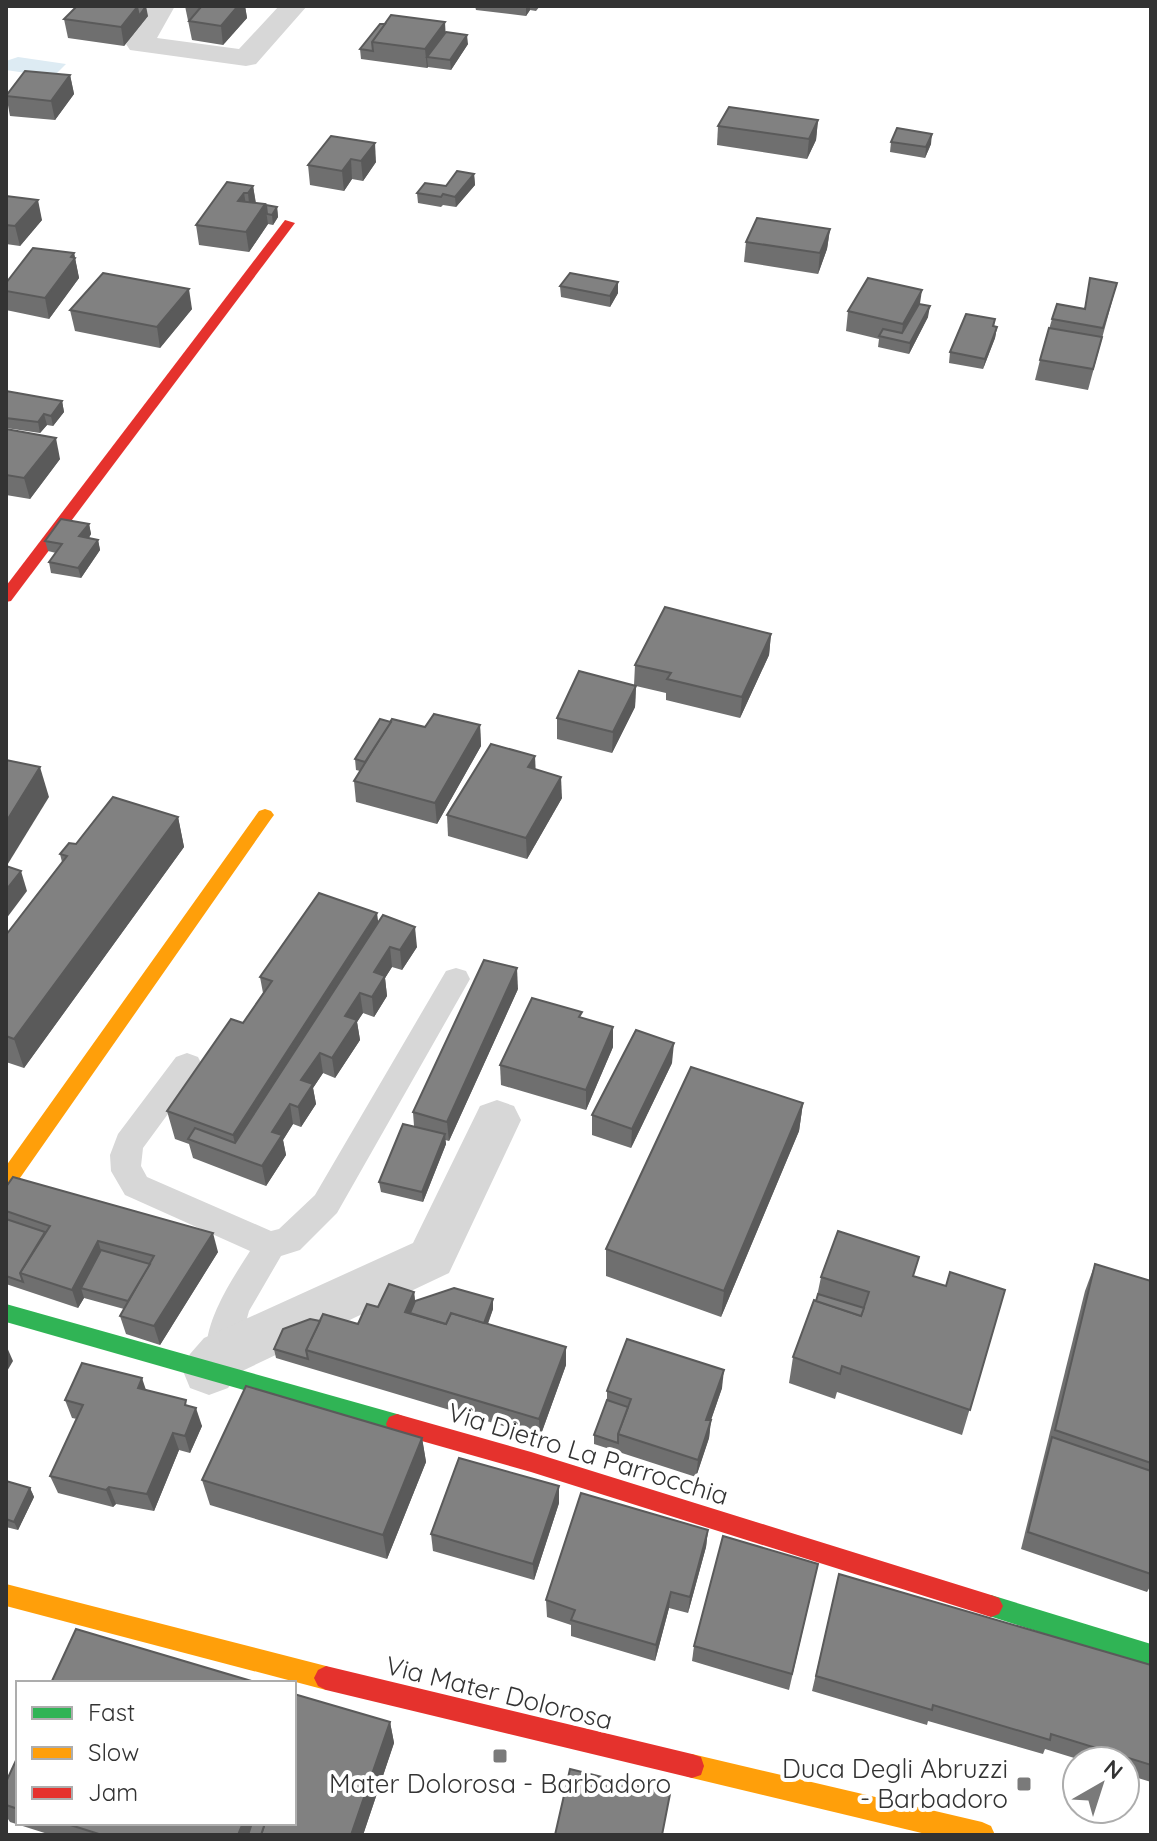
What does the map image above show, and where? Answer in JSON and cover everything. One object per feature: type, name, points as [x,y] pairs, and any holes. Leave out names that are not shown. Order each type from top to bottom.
[{"type":"street","points":[[142,6],[163,8],[140,44],[246,58],[294,6]]},
{"type":"street","points":[[6,597],[289,223]]},
{"type":"street","points":[[6,1182],[265,815]]},
{"type":"street","points":[[215,1363],[431,1258],[497,1120]]},
{"type":"street","name":"Via Dietro La Parrocchia","points":[[6,1313],[215,1363],[1151,1656]]},
{"type":"street","name":"Via Mater Dolorosa","points":[[6,1595],[619,1749],[982,1835]]},
{"type":"street","points":[[70,1670],[93,1619]]},
{"type":"lane","points":[[187,1065],[129,1143],[123,1158],[126,1173],[136,1186],[270,1245],[289,1240],[326,1204],[456,979]]},
{"type":"lane","points":[[215,1363],[233,1308],[270,1245]]},
{"type":"shaded area","points":[[18,57],[66,64],[53,77],[6,70],[6,61]]},
{"type":"building","points":[[77,6],[137,7],[121,27],[64,19]]},
{"type":"building","points":[[131,6],[146,6],[139,16],[137,7]]},
{"type":"building","points":[[193,6],[238,6],[221,26],[189,21],[201,7]]},
{"type":"building","points":[[391,15],[445,22],[425,49],[372,42]]},
{"type":"building","points":[[380,24],[385,24],[372,42],[373,51],[360,49]]},
{"type":"building","points":[[446,32],[467,35],[450,60],[427,57]]},
{"type":"building","points":[[25,71],[70,75],[51,101],[6,96]]},
{"type":"building","points":[[729,107],[818,120],[809,139],[718,126]]},
{"type":"building","points":[[897,128],[932,134],[926,147],[891,142]]},
{"type":"building","points":[[331,136],[375,143],[361,161],[351,159],[342,171],[308,165]]},
{"type":"building","points":[[457,171],[474,174],[455,197],[417,193],[425,183],[446,186]]},
{"type":"building","points":[[227,182],[253,186],[238,201],[265,204],[246,232],[196,225]]},
{"type":"building","points":[[6,196],[38,200],[15,226],[6,225]]},
{"type":"building","points":[[266,205],[277,207],[272,215],[267,214]]},
{"type":"building","points":[[757,218],[830,229],[820,253],[746,242]]},
{"type":"building","points":[[33,248],[74,253],[71,257],[75,258],[45,298],[6,291],[6,283]]},
{"type":"building","points":[[103,273],[189,289],[157,327],[70,310]]},
{"type":"building","points":[[570,273],[618,282],[610,296],[560,286]]},
{"type":"building","points":[[868,278],[922,290],[903,324],[848,311]]},
{"type":"building","points":[[1090,278],[1117,283],[1103,328],[1052,319],[1057,304],[1085,309]]},
{"type":"building","points":[[919,304],[930,306],[910,343],[879,336],[883,329],[902,333]]},
{"type":"building","points":[[966,314],[995,319],[993,326],[997,327],[985,359],[950,352]]},
{"type":"building","points":[[1049,328],[1102,337],[1093,369],[1040,360]]},
{"type":"building","points":[[6,391],[62,401],[51,416],[44,414],[38,422],[6,418]]},
{"type":"building","points":[[6,429],[56,438],[24,478],[6,475]]},
{"type":"building","points":[[61,519],[89,524],[79,536],[98,540],[78,568],[49,562],[62,544],[45,541]]},
{"type":"building","points":[[665,607],[771,634],[742,697],[667,679],[671,673],[635,665]]},
{"type":"building","points":[[579,671],[636,686],[613,732],[557,718]]},
{"type":"building","points":[[434,714],[480,725],[435,803],[354,781],[392,719],[425,727]]},
{"type":"building","points":[[380,719],[391,722],[365,762],[355,759]]},
{"type":"building","points":[[491,744],[535,756],[528,767],[561,777],[526,838],[447,815]]},
{"type":"building","points":[[6,760],[40,767],[6,822]]},
{"type":"building","points":[[113,797],[178,817],[14,1039],[6,1036],[6,935],[67,856],[60,854],[69,843],[76,844]]},
{"type":"building","points":[[6,866],[21,871],[6,890]]},
{"type":"building","points":[[319,893],[377,913],[233,1135],[167,1111],[231,1019],[243,1023],[272,981],[260,977]]},
{"type":"building","points":[[383,915],[415,927],[400,950],[390,947],[374,972],[385,976],[372,997],[360,993],[345,1016],[357,1020],[332,1058],[320,1053],[301,1080],[313,1084],[298,1107],[290,1104],[272,1132],[282,1135],[262,1166],[188,1139],[195,1128],[235,1143]]},
{"type":"building","points":[[484,960],[517,968],[447,1122],[413,1112]]},
{"type":"building","points":[[532,998],[582,1012],[579,1017],[613,1027],[586,1090],[500,1065]]},
{"type":"building","points":[[636,1030],[674,1043],[632,1129],[592,1115]]},
{"type":"building","points":[[691,1067],[803,1103],[724,1291],[606,1249]]},
{"type":"building","points":[[403,1124],[445,1134],[422,1192],[379,1182]]},
{"type":"building","points":[[13,1177],[213,1233],[154,1326],[120,1316],[154,1256],[98,1241],[72,1290],[20,1273],[50,1226],[6,1211],[6,1187]]},
{"type":"building","points":[[6,1219],[45,1232],[20,1273],[23,1282],[6,1276]]},
{"type":"building","points":[[838,1231],[919,1257],[913,1276],[946,1286],[950,1272],[1005,1290],[970,1410],[842,1366],[840,1374],[793,1357],[814,1300],[861,1316],[869,1292],[821,1277]]},
{"type":"building","points":[[101,1250],[150,1264],[128,1301],[81,1288]]},
{"type":"building","points":[[1095,1264],[1151,1281],[1151,1463],[1055,1430]]},
{"type":"building","points":[[389,1284],[414,1292],[405,1312],[446,1324],[451,1313],[566,1347],[539,1419],[306,1350],[323,1314],[358,1324],[367,1304],[378,1307]]},
{"type":"building","points":[[454,1288],[493,1299],[484,1323],[451,1313],[446,1324],[410,1313],[415,1301]]},
{"type":"building","points":[[818,1294],[864,1308],[861,1316],[816,1301]]},
{"type":"building","points":[[310,1319],[320,1321],[306,1350],[308,1359],[274,1349],[283,1329]]},
{"type":"building","points":[[627,1339],[724,1370],[706,1420],[711,1420],[698,1460],[618,1434],[631,1399],[607,1391]]},
{"type":"building","points":[[82,1363],[142,1378],[138,1388],[186,1400],[185,1405],[196,1408],[185,1436],[173,1433],[147,1494],[109,1487],[106,1490],[50,1476],[83,1405],[65,1400]]},
{"type":"building","points":[[246,1386],[422,1438],[383,1535],[202,1480]]},
{"type":"building","points":[[607,1400],[628,1407],[618,1434],[618,1443],[594,1435]]},
{"type":"building","points":[[1052,1437],[1151,1471],[1151,1574],[1028,1532]]},
{"type":"building","points":[[459,1458],[559,1486],[533,1564],[431,1534]]},
{"type":"building","points":[[6,1481],[30,1488],[14,1522],[6,1519]]},
{"type":"building","points":[[581,1493],[708,1530],[690,1597],[671,1592],[656,1645],[571,1620],[575,1610],[546,1600]]},
{"type":"building","points":[[723,1536],[818,1564],[792,1674],[694,1646]]},
{"type":"building","points":[[839,1574],[1151,1665],[1151,1765],[1141,1762],[1141,1745],[1086,1745],[1051,1734],[1050,1740],[933,1705],[932,1710],[816,1676]]},
{"type":"building","points":[[76,1629],[251,1681],[52,1681]]},
{"type":"building","points":[[296,1695],[390,1722],[351,1835],[261,1835],[264,1825],[296,1825]]},
{"type":"building","points":[[16,1760],[16,1808],[6,1805],[6,1782]]},
{"type":"building","points":[[570,1769],[670,1794],[662,1835],[555,1835]]},
{"type":"building","points":[[70,1825],[242,1825],[238,1835],[102,1835]]},
{"type":"building","points":[[251,1825],[264,1825],[261,1835],[248,1835]]},
{"type":"traffic: fast","points":[[6,1313],[397,1424]]},
{"type":"traffic: fast","points":[[991,1606],[1151,1656]]},
{"type":"traffic: slow","points":[[6,1182],[265,815]]},
{"type":"traffic: slow","points":[[6,1595],[326,1678]]},
{"type":"traffic: slow","points":[[692,1766],[982,1835]]},
{"type":"traffic: jam","points":[[6,597],[289,223]]},
{"type":"traffic: jam","points":[[397,1424],[531,1462],[991,1606]]},
{"type":"traffic: jam","points":[[326,1678],[692,1766]]},
{"type":"place","name":"Mater Dolorosa - Barbadoro","points":[[500,1756]]},
{"type":"place","name":"Duca Degli Abruzzi - Barbadoro","points":[[1024,1784]]}]
